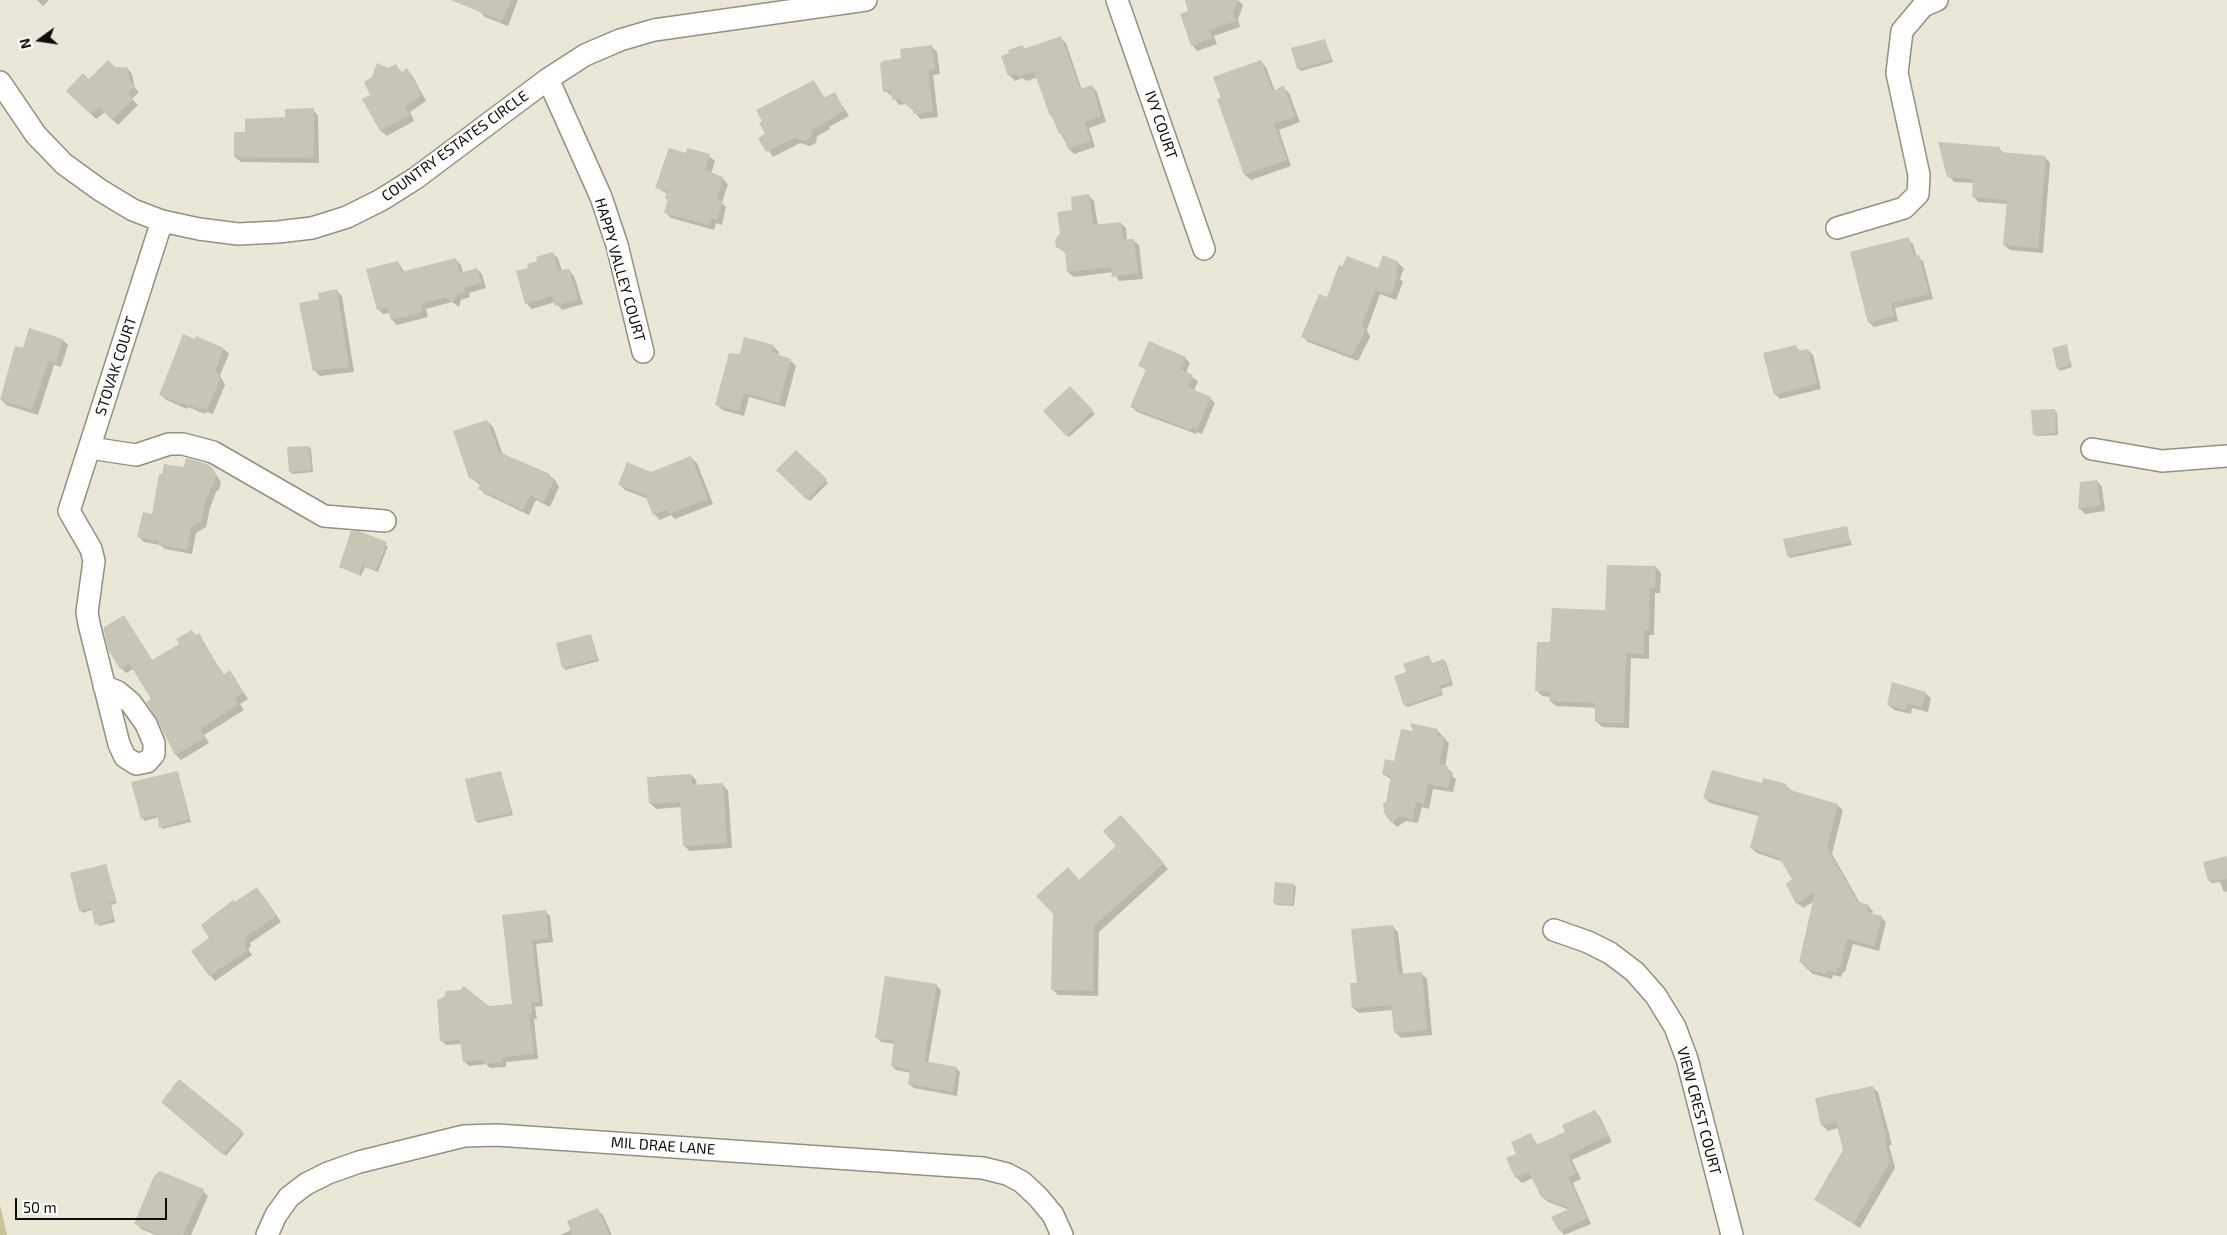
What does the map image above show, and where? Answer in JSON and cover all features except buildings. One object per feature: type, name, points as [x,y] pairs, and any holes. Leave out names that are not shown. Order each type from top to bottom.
[{"type":"street","name":"COUNTRY ESTATES CIRCLE","points":[[0,82],[36,135],[64,164],[100,190],[133,210],[162,221],[238,234],[312,228],[347,217],[381,200],[416,178],[548,79],[585,55],[620,40],[654,30],[866,0]]},
{"type":"street","name":"IVY COURT","points":[[1117,0],[1204,249]]},
{"type":"street","points":[[1837,228],[1904,208],[1918,194],[1919,175],[1897,73],[1902,31],[1923,6],[1937,0]]},
{"type":"street","name":"HAPPY VALLEY COURT","points":[[548,79],[600,196],[616,245],[643,352]]},
{"type":"street","name":"STOVAK COURT","points":[[104,686],[87,612],[94,561],[91,549],[69,511],[162,221]]},
{"type":"street","points":[[90,448],[136,456],[169,444],[183,444],[213,452],[324,516],[385,521]]},
{"type":"street","points":[[2092,449],[2162,461],[2227,456]]},
{"type":"street","name":"VIEW CREST COURT","points":[[1554,930],[1588,942],[1610,953],[1635,972],[1656,996],[1674,1027],[1688,1060],[1732,1235]]},
{"type":"street","name":"MIL DRAE LANE","points":[[267,1235],[276,1215],[289,1197],[306,1184],[328,1173],[359,1162],[464,1136],[497,1135],[983,1168],[1007,1174],[1022,1182],[1053,1215],[1062,1235]]},
{"type":"shaded area","points":[[0,1205],[7,1235],[0,1235]]}]
